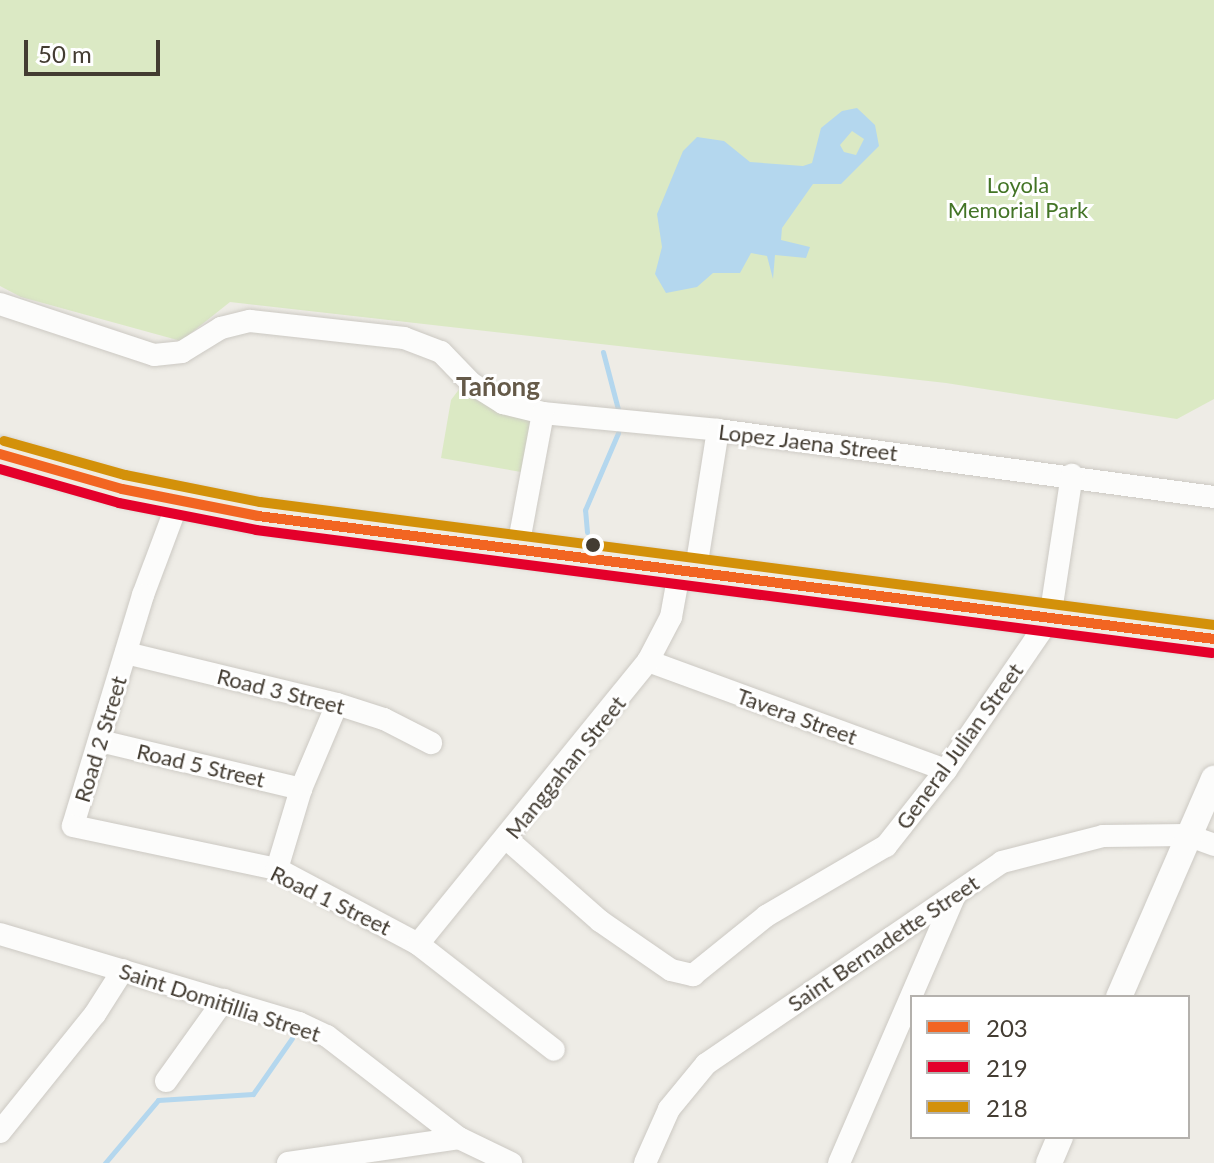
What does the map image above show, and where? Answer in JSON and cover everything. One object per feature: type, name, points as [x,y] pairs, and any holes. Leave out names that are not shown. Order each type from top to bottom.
[{"type":"main road","points":[[0,454],[178,502],[517,552],[1214,639]]},
{"type":"street","name":"Lopez Jaena Street","points":[[0,304],[154,355],[182,352],[221,328],[250,321],[404,338],[441,352],[471,383],[503,403],[543,413],[718,430],[1072,475],[1214,497]]},
{"type":"street","points":[[517,552],[543,413]]},
{"type":"street","name":"Manggahan Street","points":[[418,944],[508,840],[648,661],[671,617],[687,574],[718,430]]},
{"type":"street","points":[[1050,618],[1072,475]]},
{"type":"street","name":"Road 2 Street","points":[[73,826],[126,653],[178,502]]},
{"type":"street","name":"General Julian Street","points":[[508,840],[600,921],[671,970],[693,975],[766,916],[886,846],[946,770],[1050,618]]},
{"type":"street","name":"Road 3 Street","points":[[126,653],[337,704],[384,719],[431,743]]},
{"type":"street","name":"Tavera Street","points":[[648,661],[946,770]]},
{"type":"street","points":[[277,869],[301,789],[337,704]]},
{"type":"street","name":"Road 5 Street","points":[[100,741],[301,789]]},
{"type":"street","points":[[1120,995],[1214,779]]},
{"type":"street","name":"Road 1 Street","points":[[73,826],[277,869],[418,944],[554,1050]]},
{"type":"street","points":[[1187,835],[1214,845]]},
{"type":"street","name":"Saint Bernadette Street","points":[[645,1163],[669,1109],[706,1064],[1002,862],[1089,839],[1187,835]]},
{"type":"street","points":[[911,995],[954,896]]},
{"type":"street","name":"Saint Domitillia Street","points":[[0,934],[299,1023],[327,1036],[459,1138],[511,1163]]},
{"type":"street","points":[[0,1132],[95,1014],[123,970]]},
{"type":"street","points":[[839,1163],[910,998]]},
{"type":"street","points":[[166,1081],[224,1000]]},
{"type":"street","points":[[288,1163],[459,1138]]},
{"type":"street","points":[[1049,1163],[1059,1139]]},
{"type":"green space","name":"Loyola Memorial Park","points":[[0,0],[1214,0],[1214,399],[1177,419],[946,383],[230,302],[181,341],[21,297],[0,286]]},
{"type":"green space","points":[[460,388],[478,401],[537,418],[527,473],[441,458],[451,400]]},
{"type":"water","points":[[857,108],[875,125],[879,146],[841,184],[813,184],[782,228],[781,240],[810,247],[806,258],[775,255],[773,279],[767,256],[751,253],[740,273],[713,273],[697,287],[666,293],[655,274],[662,247],[657,214],[683,151],[697,137],[724,141],[750,162],[803,166],[812,163],[821,128],[842,111]],"holes":[[[852,131],[864,139],[856,155],[844,152],[840,145]]]},
{"type":"waterway","points":[[603,352],[618,409]]},
{"type":"waterway","points":[[587,532],[585,510],[618,433]]},
{"type":"waterway","points":[[105,1163],[158,1100],[253,1094],[292,1038]]},
{"type":"transit line","name":"218","points":[[4,441],[125,475],[260,502],[1214,625]]},
{"type":"transit line","name":"203","points":[[0,454],[122,489],[258,516],[1214,639]]},
{"type":"transit line","name":"219","points":[[0,469],[119,503],[256,530],[1212,653]]},
{"type":"district","name":"Tañong","points":[[498,387]]}]
